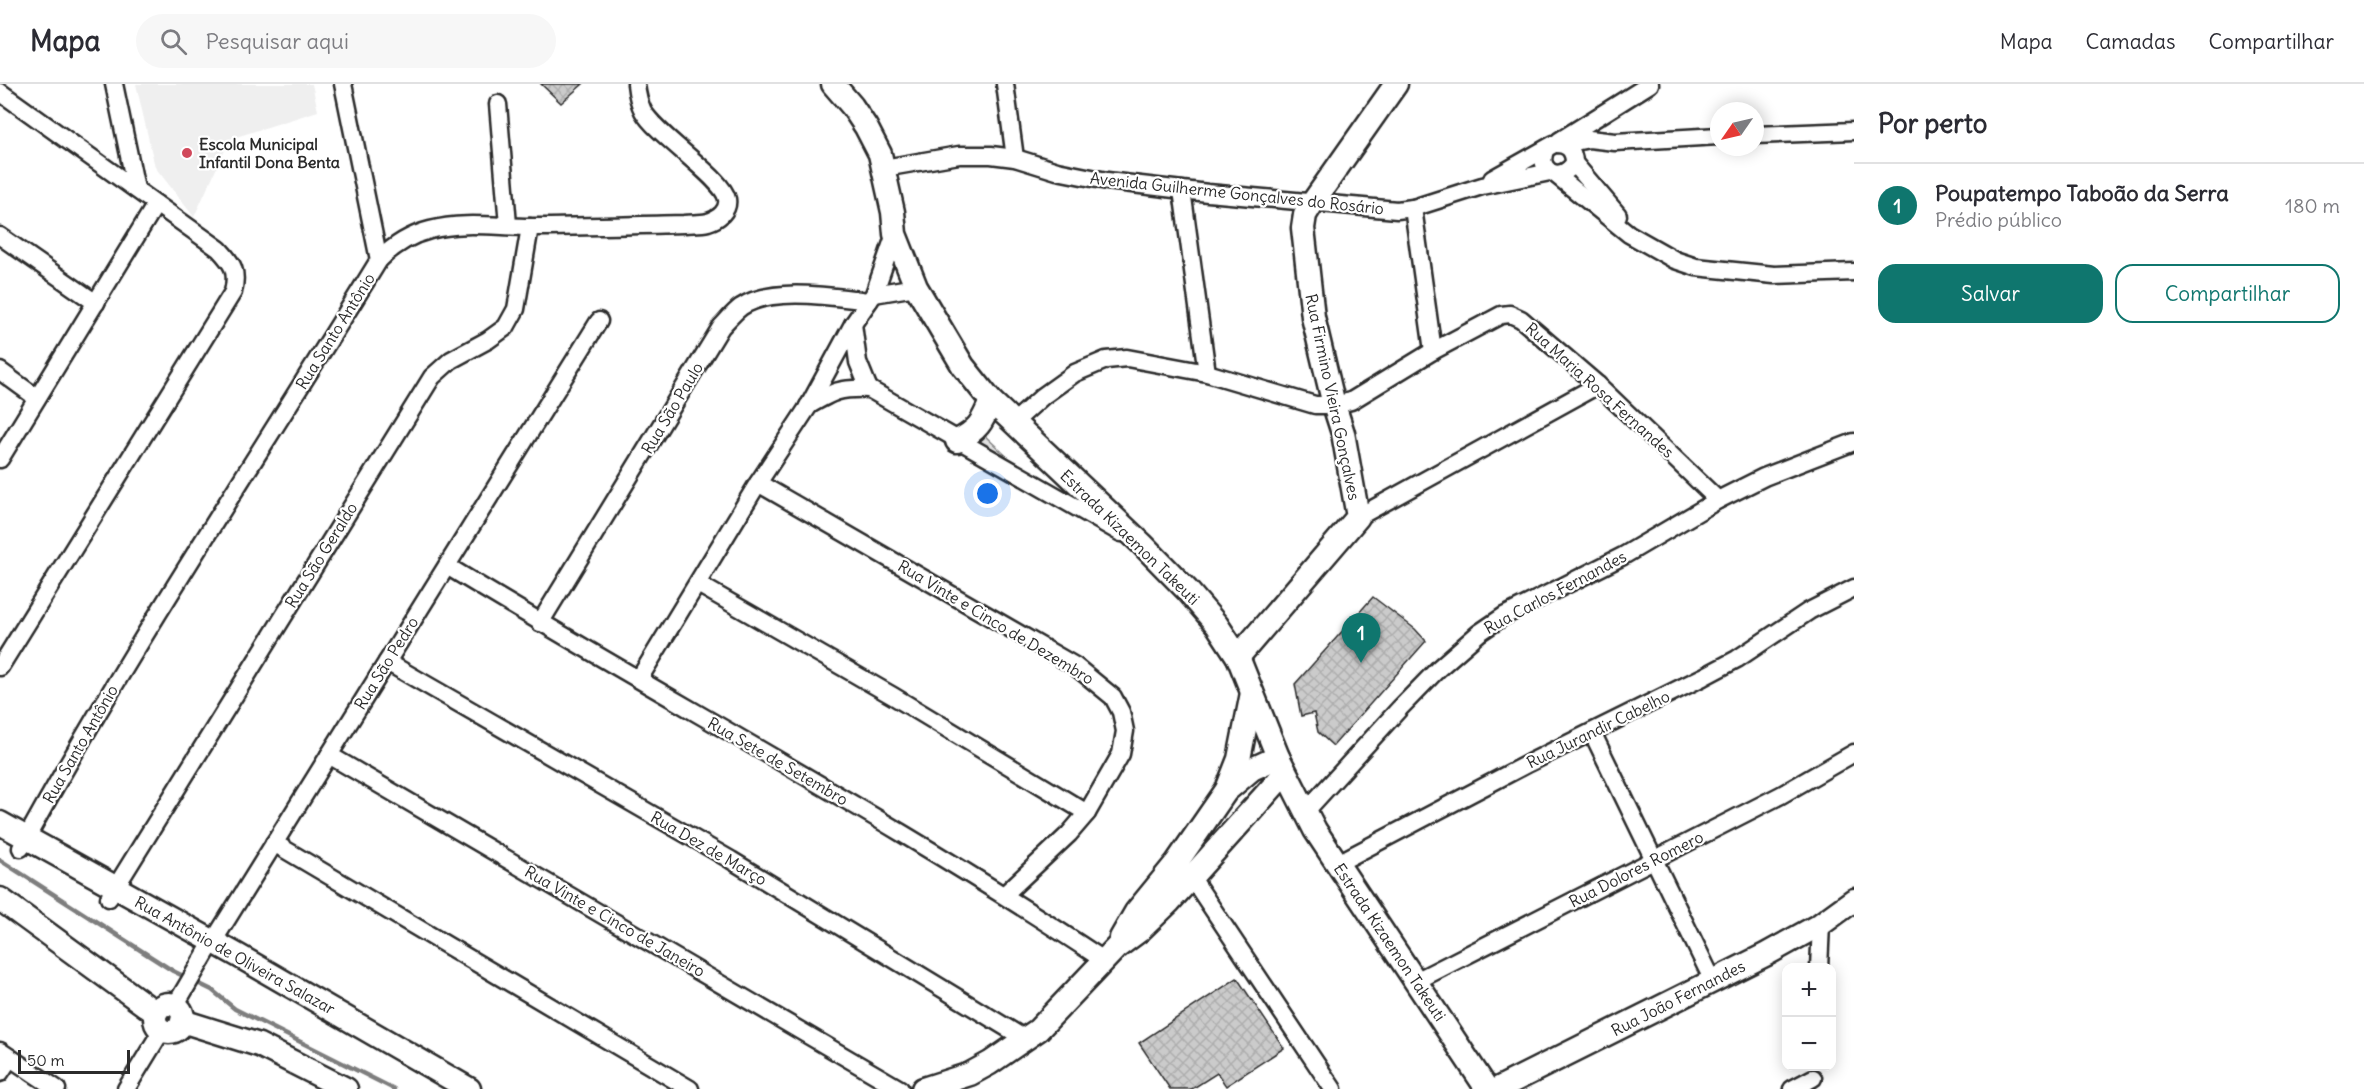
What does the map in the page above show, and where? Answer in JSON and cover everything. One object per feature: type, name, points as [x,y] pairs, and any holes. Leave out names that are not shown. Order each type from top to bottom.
[{"type":"street","points":[[114,84],[136,189]]},
{"type":"street","points":[[343,84],[379,260]]},
{"type":"street","name":"Rua Santo Antônio","points":[[24,843],[81,741],[187,565],[379,260],[392,247],[408,237],[430,230],[461,225],[530,227],[707,222],[720,217],[726,208],[727,199],[719,185],[653,124],[643,111],[636,84]]},
{"type":"street","name":"Estrada Kizaemon Takeuti","points":[[833,84],[852,106],[880,154],[895,234],[916,287],[963,366],[991,401],[1142,544],[1195,599],[1217,626],[1238,657],[1282,765],[1305,812],[1487,1089]]},
{"type":"street","points":[[1005,84],[1015,158]]},
{"type":"street","points":[[1391,84],[1396,84]]},
{"type":"street","name":"Rua Firmino Vieira Gonçalves","points":[[1238,657],[1358,518],[1343,433],[1313,317],[1303,228],[1305,215],[1313,202],[1396,84]]},
{"type":"street","points":[[1650,84],[1555,146],[1543,159],[1552,173],[1629,234],[1675,260],[1696,267],[1774,275],[1854,272]]},
{"type":"street","points":[[0,92],[219,249],[228,258],[236,277],[233,292],[0,667]]},
{"type":"street","points":[[498,104],[508,225]]},
{"type":"street","points":[[1605,112],[1611,133],[1619,142]]},
{"type":"street","points":[[1764,135],[1854,131]]},
{"type":"street","name":"Avenida Guilherme Gonçalves do Rosário","points":[[1482,186],[1555,146],[1589,139],[1619,142],[1710,137]]},
{"type":"street","name":"Avenida Guilherme Gonçalves do Rosário","points":[[1574,161],[1619,142]]},
{"type":"street","points":[[1555,146],[1572,151],[1574,161],[1620,218],[1629,234]]},
{"type":"street","name":"Avenida Guilherme Gonçalves do Rosário","points":[[884,168],[959,155],[991,155],[1015,158],[1077,175],[1182,190],[1376,210],[1413,208],[1482,186],[1552,173]]},
{"type":"street","points":[[1552,173],[1564,173],[1574,161]]},
{"type":"street","points":[[1182,190],[1207,373]]},
{"type":"street","points":[[0,459],[156,204]]},
{"type":"street","points":[[1413,208],[1433,351]]},
{"type":"street","name":"Rua São Geraldo","points":[[112,893],[432,377],[451,360],[488,340],[506,327],[516,309],[530,227]]},
{"type":"street","points":[[639,679],[807,407],[853,324],[871,298],[895,234]]},
{"type":"street","points":[[0,236],[96,303]]},
{"type":"street","name":"Rua São Paulo","points":[[540,623],[721,327],[741,307],[754,300],[777,296],[871,298],[916,287]]},
{"type":"street","name":"Rua Maria Rosa Fernandes","points":[[1013,423],[1043,396],[1076,373],[1106,360],[1127,358],[1207,373],[1315,405],[1334,405],[1351,401],[1485,322],[1510,314],[1521,319],[1598,385],[1718,500]]},
{"type":"street","name":"Rua São Pedro","points":[[126,1089],[274,843],[599,321]]},
{"type":"street","points":[[853,324],[858,362],[869,390]]},
{"type":"street","points":[[0,371],[37,398]]},
{"type":"street","points":[[1358,518],[1598,385]]},
{"type":"street","points":[[807,407],[834,391],[869,390],[1142,544]]},
{"type":"street","points":[[957,441],[970,434],[981,424],[991,401]]},
{"type":"street","name":"Rua Carlos Fernandes","points":[[1305,812],[1438,668],[1479,633],[1504,616],[1623,556],[1718,500],[1764,477],[1854,442]]},
{"type":"street","name":"Rua Vinte e Cinco de Dezembro","points":[[758,483],[1075,666],[1113,697],[1121,712],[1125,731],[1121,754],[1087,813],[1069,834],[1005,894]]},
{"type":"street","name":"Rua Sete de Setembro","points":[[447,566],[540,623],[1111,954]]},
{"type":"street","points":[[698,584],[893,696],[1087,813]]},
{"type":"street","name":"Rua Jurandir Cabelho","points":[[1338,863],[1737,659],[1809,611],[1854,588]]},
{"type":"street","name":"Rua Dez de Março","points":[[387,662],[731,860],[1027,1040]]},
{"type":"street","points":[[923,1089],[970,1074],[1027,1040],[1111,954],[1149,923],[1185,870],[1226,791],[1239,759],[1252,693]]},
{"type":"street","points":[[1592,732],[1713,981]]},
{"type":"street","name":"Rua Dolores Romero","points":[[1416,981],[1781,795],[1854,753]]},
{"type":"street","name":"Rua Vinte e Cinco de Janeiro","points":[[329,754],[900,1089]]},
{"type":"street","points":[[1226,791],[1252,769],[1282,765]]},
{"type":"street","points":[[1185,870],[1282,765]]},
{"type":"street","name":"Rua Antônio de Oliveira Salazar","points":[[0,823],[24,843],[112,893],[470,1089]]},
{"type":"street","name":"Rua Antônio de Oliveira Salazar","points":[[0,836],[24,843]]},
{"type":"street","points":[[274,843],[690,1089]]},
{"type":"street","points":[[1185,870],[1333,1089]]},
{"type":"street","points":[[0,899],[171,1014],[259,1045],[346,1089]]},
{"type":"street","name":"Rua João Fernandes","points":[[1497,1089],[1821,924],[1854,900]]},
{"type":"street","points":[[1819,963],[1821,924]]},
{"type":"street","name":"Rua Antônio de Oliveira Salazar","points":[[210,947],[447,1089]]},
{"type":"street","points":[[0,1073],[5,1055],[57,1089]]},
{"type":"street","points":[[1792,1089],[1813,1078]]},
{"type":"shaded area","name":"Escola Municipal Infantil Dona Benta","points":[[136,84],[312,84],[318,111],[230,139],[194,217],[155,167]]},
{"type":"green space","points":[[983,434],[1054,501],[969,447]]},
{"type":"building","points":[[541,84],[583,84],[561,103]]},
{"type":"building","points":[[1373,597],[1415,629],[1426,641],[1333,746],[1318,732],[1314,713],[1301,716],[1295,684]]},
{"type":"building","points":[[1237,978],[1284,1048],[1226,1086],[1217,1073],[1192,1089],[1170,1089],[1139,1043]]},
{"type":"waterway","points":[[0,860],[173,971],[212,990],[235,1009],[394,1089]]},
{"type":"place","name":"Escola Municipal Infantil Dona Benta","points":[[187,153]]},
{"type":"place","name":"Poupatempo Taboão da Serra","points":[[1361,663]]}]
